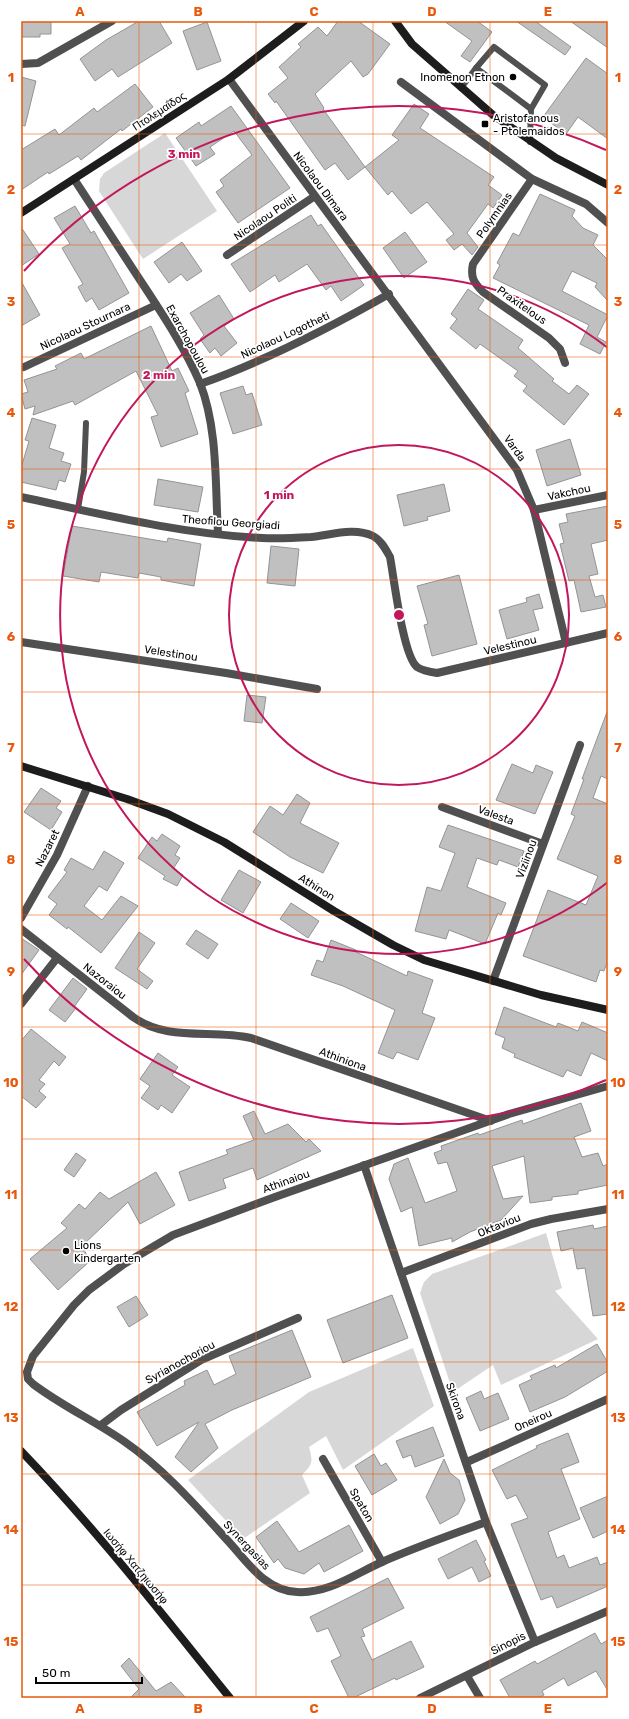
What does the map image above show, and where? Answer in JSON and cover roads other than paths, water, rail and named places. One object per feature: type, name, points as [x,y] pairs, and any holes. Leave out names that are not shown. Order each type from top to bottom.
[{"type":"street","points":[[21,64],[38,63],[112,21]]},
{"type":"street","name":"Πτολεμαΐδος","points":[[21,214],[229,79],[304,21]]},
{"type":"street","points":[[395,21],[412,44],[493,115],[530,142],[608,185]]},
{"type":"street","name":"Nicolaou Dimara","points":[[229,79],[389,294]]},
{"type":"street","points":[[401,82],[532,179],[586,204],[608,223]]},
{"type":"street","name":"Exarchopoulou","points":[[74,179],[180,344],[200,384],[209,420],[214,453],[218,533]]},
{"type":"street","name":"Polymnias","points":[[474,264],[532,179]]},
{"type":"street","name":"Nicolaou Politi","points":[[226,255],[315,196]]},
{"type":"street","name":"Praxitelous","points":[[474,264],[472,271],[475,283],[483,292],[550,338],[560,349],[565,363]]},
{"type":"street","name":"Nicolaou Logotheti","points":[[200,384],[228,374],[358,313],[389,294]]},
{"type":"street","name":"Varda","points":[[389,294],[518,470],[534,510],[566,643]]},
{"type":"street","name":"Nicolaou Stournara","points":[[24,367],[156,305]]},
{"type":"street","name":"Vakchou","points":[[534,510],[608,495]]},
{"type":"street","name":"Theofilou Georgiadi","points":[[21,497],[184,531],[263,538],[310,537],[363,532],[375,537],[390,557],[408,653],[417,667]]},
{"type":"street","name":"Velestinou","points":[[417,667],[428,672],[437,673],[608,633]]},
{"type":"street","name":"Velestinou","points":[[21,642],[226,673],[317,689]]},
{"type":"street","name":"Viziinou","points":[[493,981],[542,844],[580,746]]},
{"type":"street","name":"Athinon","points":[[21,766],[88,786],[168,814],[224,842],[334,911],[393,945],[424,960],[541,995],[608,1010]]},
{"type":"street","name":"Nazaret","points":[[21,918],[57,855],[88,786]]},
{"type":"street","name":"Valesta","points":[[442,807],[542,844]]},
{"type":"street","name":"Nazoraiou","points":[[21,929],[139,1021],[161,1030],[184,1033]]},
{"type":"street","points":[[21,1004],[57,958]]},
{"type":"street","name":"Athiniona","points":[[184,1033],[231,1035],[251,1038],[491,1121]]},
{"type":"street","name":"Athinaiou","points":[[28,1379],[27,1372],[33,1356],[69,1310],[90,1290],[139,1254],[173,1235],[364,1165],[491,1121],[608,1086]]},
{"type":"street","name":"Skirona","points":[[364,1165],[436,1380],[467,1462],[486,1522],[535,1642]]},
{"type":"street","name":"Oktaviou","points":[[401,1274],[531,1224],[608,1209]]},
{"type":"street","name":"Syrianochoriou","points":[[101,1426],[121,1410],[201,1360],[298,1318]]},
{"type":"street","name":"Synergasias","points":[[28,1379],[39,1388],[127,1443],[173,1482],[255,1571],[275,1586],[297,1592],[314,1591],[335,1585],[382,1562],[486,1522]]},
{"type":"street","name":"Oneirou","points":[[467,1462],[608,1399]]},
{"type":"street","name":"Ιωσήφ Χατζηιωσήφ","points":[[21,1452],[46,1478],[134,1579],[230,1698]]},
{"type":"street","name":"Spaton","points":[[323,1459],[382,1562]]},
{"type":"street","name":"Sinopis","points":[[420,1698],[468,1676],[535,1642],[608,1611]]},
{"type":"street","points":[[468,1676],[480,1698]]},
{"type":"lane","points":[[461,88],[494,47],[546,85],[531,109],[530,142]]},
{"type":"lane","points":[[476,68],[531,109]]},
{"type":"lane","points":[[78,509],[84,472],[86,423]]},
{"type":"place","name":"Inomenon Etnon","points":[[513,77]]},
{"type":"place","name":"Aristofanous - Ptolemaidos","points":[[485,124]]},
{"type":"place","name":"Lions Kindergarten","points":[[66,1251]]}]
